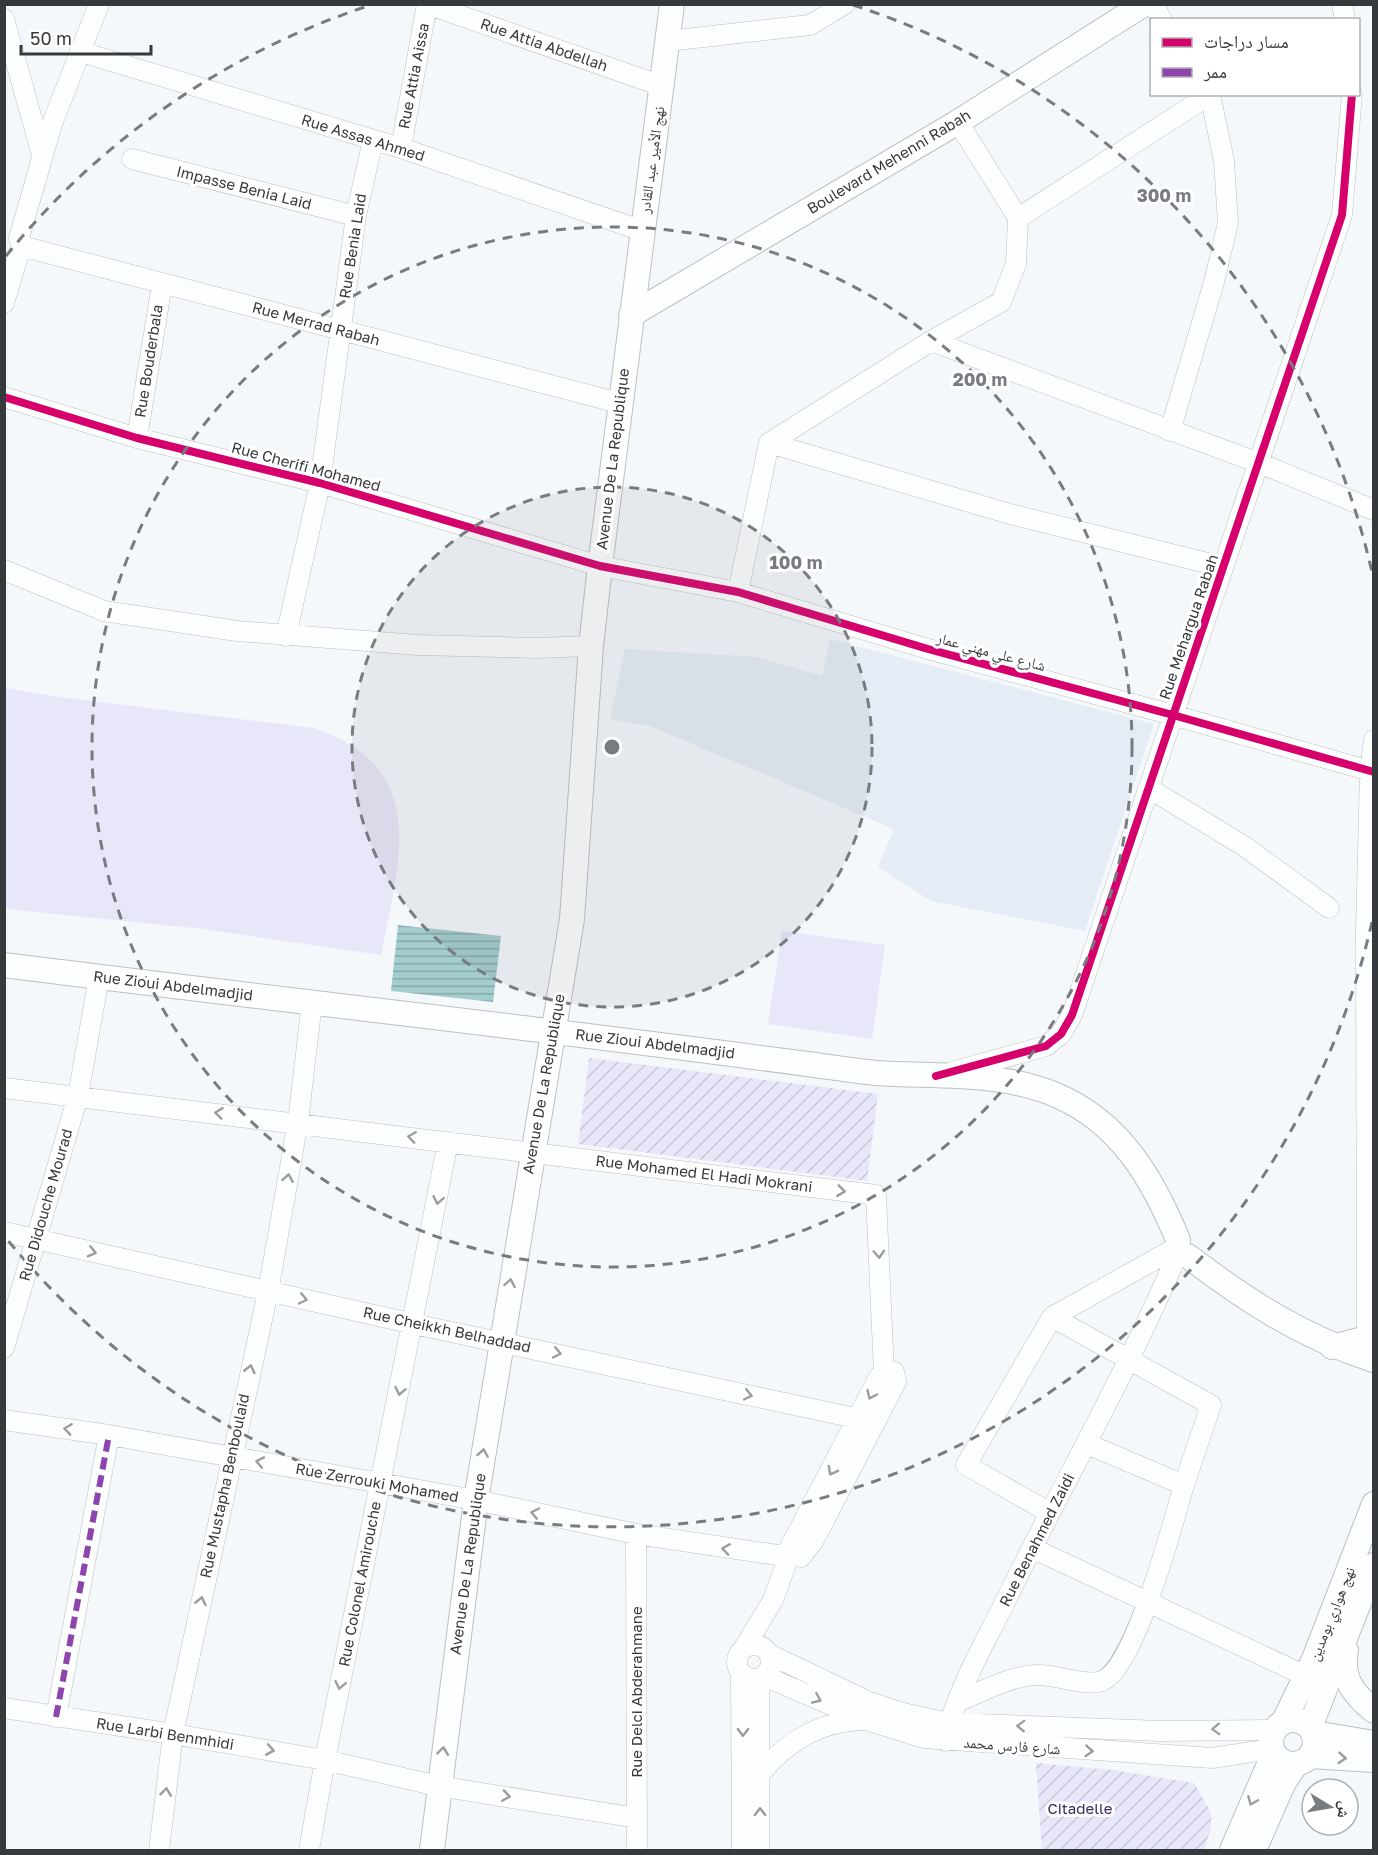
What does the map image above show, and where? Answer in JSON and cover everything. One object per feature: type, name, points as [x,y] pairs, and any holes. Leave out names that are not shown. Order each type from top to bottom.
[{"type":"main road","name":"نهج الأمير عبد القادر","points":[[631,315],[672,4]]},
{"type":"main road","name":"Boulevard Mehenni Rabah","points":[[631,315],[958,122],[1117,12],[1144,4]]},
{"type":"main road","name":"Avenue De La Republique","points":[[432,1851],[438,1786],[476,1500],[500,1341],[554,1031],[576,884],[591,646],[631,315]]},
{"type":"main road","name":"Rue Zioui Abdelmadjid","points":[[4,965],[554,1031],[874,1073],[1005,1080],[1055,1094],[1078,1105],[1114,1131],[1157,1192],[1178,1251]]},
{"type":"main road","points":[[1178,1251],[1238,1294],[1332,1347],[1371,1345]]},
{"type":"main road","name":"نهج هواري بومدين","points":[[1232,1851],[1276,1738],[1306,1676],[1374,1504]]},
{"type":"main road","name":"نهج هواري بومدين","points":[[1254,1851],[1283,1784],[1308,1745],[1374,1564]]},
{"type":"main road","points":[[1352,1620],[1344,1661],[1345,1677],[1357,1696],[1374,1711]]},
{"type":"main road","points":[[1308,1745],[1298,1720],[1276,1738],[1283,1762],[1308,1745],[1374,1743]]},
{"type":"main road","points":[[1308,1745],[1374,1760]]},
{"type":"street","points":[[4,303],[11,239],[99,4]]},
{"type":"street","points":[[668,41],[810,25],[827,10],[845,4]]},
{"type":"street","points":[[1153,4],[1161,18]]},
{"type":"street","name":"Rue Attia Abdellah","points":[[427,5],[662,86]]},
{"type":"street","name":"Rue Attia Aissa","points":[[401,148],[427,5]]},
{"type":"street","points":[[4,19],[42,155]]},
{"type":"street","name":"Rue Assas Ahmed","points":[[81,52],[401,148],[643,231]]},
{"type":"street","points":[[1018,218],[1208,96]]},
{"type":"street","points":[[1170,431],[1214,282],[1228,223],[1224,161],[1210,96]]},
{"type":"street","name":"Rue Mehargua Rabah","points":[[936,1076],[1046,1046],[1061,1034],[1072,1015],[1342,215],[1352,96]]},
{"type":"street","points":[[738,592],[769,443],[931,341],[1001,302],[1016,264],[1018,218],[958,122]]},
{"type":"street","name":"Rue Benia Laid","points":[[286,636],[320,483],[356,216],[373,140]]},
{"type":"street","name":"Impasse Benia Laid","points":[[132,159],[356,216]]},
{"type":"street","name":"Rue Merrad Rabah","points":[[11,239],[162,284],[620,403]]},
{"type":"street","name":"Rue Bouderbala","points":[[137,438],[162,284]]},
{"type":"street","points":[[931,341],[1259,463],[1374,510]]},
{"type":"street","name":"Rue Cherifi Mohamed","points":[[4,397],[137,438],[320,483],[600,566]]},
{"type":"street","points":[[769,443],[1011,514],[1223,567]]},
{"type":"street","name":"شارع علي مهني عمار","points":[[600,566],[738,592],[928,649],[1173,715],[1372,772]]},
{"type":"street","points":[[4,570],[104,610],[286,636],[418,645],[536,648],[591,646]]},
{"type":"street","points":[[1371,1345],[1366,955],[1374,740]]},
{"type":"street","points":[[1150,789],[1244,846],[1329,908]]},
{"type":"street","name":"Rue Didouche Mourad","points":[[4,1348],[78,1096],[99,977]]},
{"type":"street","name":"Rue Mustapha Benboulaid","points":[[159,1851],[173,1734],[268,1292],[298,1122],[312,1002]]},
{"type":"street","name":"Rue Mohamed El Hadi Mokrani","points":[[4,1088],[533,1151],[876,1196],[884,1373],[894,1372],[896,1382],[867,1424]]},
{"type":"street","name":"Rue Colonel Amirouche","points":[[309,1851],[325,1760],[414,1324],[448,1142]]},
{"type":"street","name":"Rue Cheikkh Belhaddad","points":[[4,1232],[867,1424]]},
{"type":"street","points":[[1050,1513],[966,1465],[1052,1317],[1178,1251]]},
{"type":"street","name":"Rue Benahmed Zaidi","points":[[947,1732],[957,1702],[1032,1548],[1087,1444],[1178,1251]]},
{"type":"street","points":[[957,1702],[1010,1681],[1035,1675],[1098,1682],[1112,1675],[1123,1658],[1148,1604],[1211,1405],[1052,1317]]},
{"type":"street","name":"Rue Zerrouki Mohamed","points":[[4,1420],[231,1456],[381,1485],[476,1500],[636,1534],[791,1559]]},
{"type":"street","points":[[755,1676],[737,1663],[759,1650],[791,1559],[814,1540],[867,1424]]},
{"type":"street","points":[[56,1717],[109,1435]]},
{"type":"street","points":[[1087,1444],[1184,1485]]},
{"type":"street","name":"Rue Delci Abderahmane","points":[[636,1534],[638,1851]]},
{"type":"street","points":[[1032,1548],[1306,1676]]},
{"type":"street","points":[[742,1851],[755,1676],[771,1663],[759,1650]]},
{"type":"street","name":"شارع فارس محمد","points":[[759,1650],[878,1705],[913,1716],[947,1732],[1212,1758],[1276,1738]]},
{"type":"street","points":[[755,1676],[760,1774],[759,1851]]},
{"type":"street","name":"شارع فارس محمد","points":[[755,1676],[866,1720],[924,1738],[947,1732],[1161,1731],[1276,1738]]},
{"type":"street","name":"Rue Larbi Benmhidi","points":[[4,1708],[325,1760],[438,1786],[637,1818]]},
{"type":"street","points":[[760,1774],[779,1753],[807,1734],[836,1723],[866,1720]]},
{"type":"shaded area","points":[[830,639],[1154,724],[1085,931],[931,901],[878,867],[894,829],[650,726],[610,719],[625,649],[757,657],[822,676]]},
{"type":"shaded area","points":[[398,925],[501,936],[493,1002],[391,991]]},
{"type":"green space","points":[[5,688],[66,698],[314,728],[351,746],[377,767],[392,793],[398,821],[399,852],[395,885],[381,955],[203,929],[5,909]]},
{"type":"green space","points":[[782,931],[885,945],[872,1039],[768,1024]]},
{"type":"green space","points":[[589,1058],[878,1094],[867,1181],[578,1144]]},
{"type":"green space","name":"Citadelle","points":[[1036,1763],[1113,1770],[1194,1783],[1211,1815],[1208,1839],[1203,1850],[1042,1850]]},
{"type":"marked path","points":[[56,1717],[109,1435]]},
{"type":"cycle path","points":[[936,1076],[1046,1046],[1061,1034],[1072,1015],[1342,215],[1352,96]]},
{"type":"cycle path","points":[[4,397],[137,438],[320,483],[600,566],[738,592],[928,649],[1374,772]]}]
